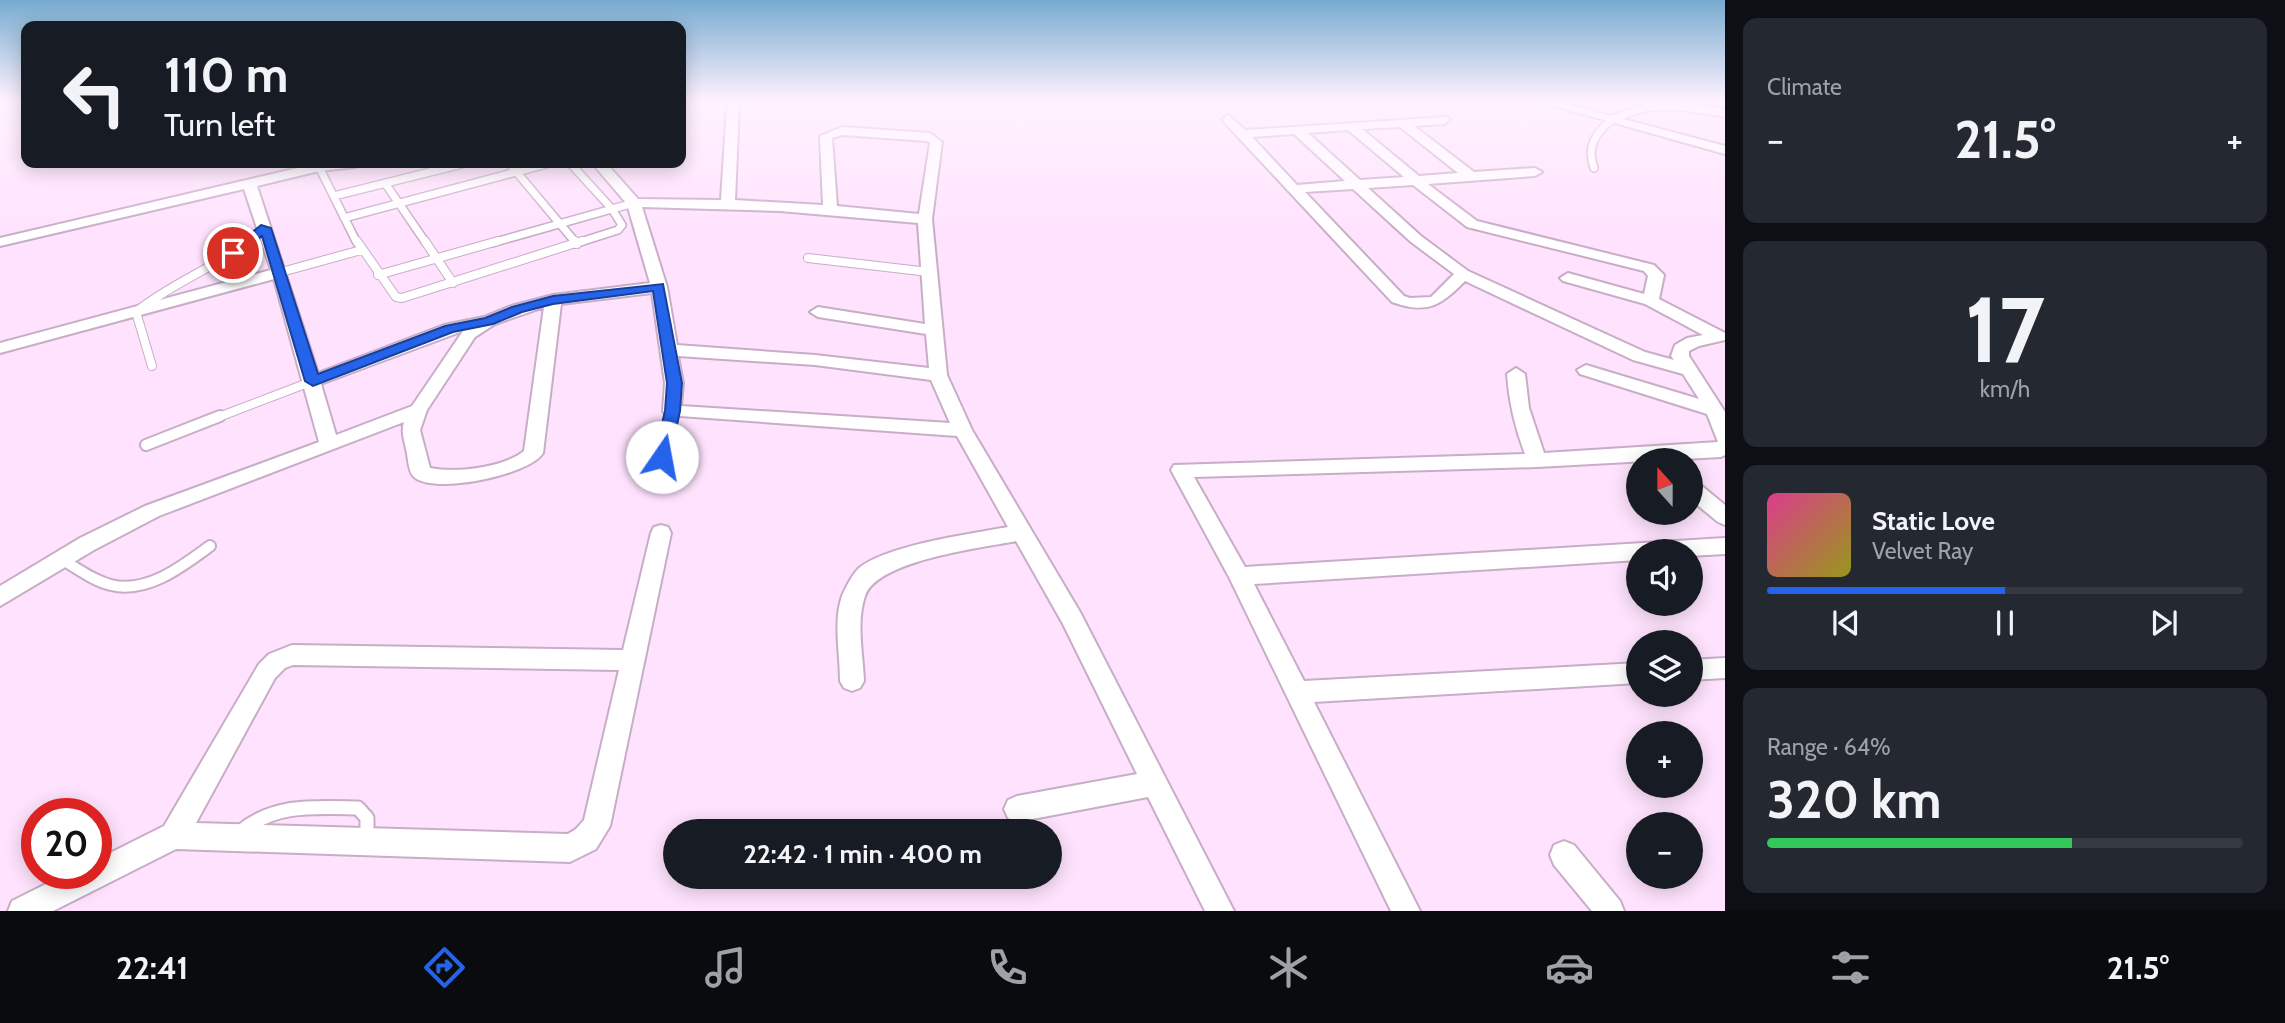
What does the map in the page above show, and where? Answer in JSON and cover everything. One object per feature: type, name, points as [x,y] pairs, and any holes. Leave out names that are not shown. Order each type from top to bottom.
[{"type":"street","points":[[728,202],[731,145]]},
{"type":"street","points":[[826,145],[830,208]]},
{"type":"street","points":[[936,145],[925,219],[938,374],[963,430],[1072,619],[1220,911]]},
{"type":"street","points":[[1252,145],[1398,299],[1409,303],[1436,301],[1463,274]]},
{"type":"street","points":[[1313,145],[1431,252],[1463,274],[1639,356],[1690,370]]},
{"type":"street","points":[[1373,145],[1461,218],[1472,224],[1649,268],[1657,275],[1651,301]]},
{"type":"street","points":[[1430,145],[1470,176]]},
{"type":"street","points":[[1705,145],[1725,150]]},
{"type":"street","points":[[0,242],[308,168]]},
{"type":"street","points":[[603,168],[634,203],[659,287],[674,383],[672,411],[963,430]]},
{"type":"street","points":[[1293,189],[1535,172]]},
{"type":"street","points":[[249,183],[313,381],[329,445]]},
{"type":"street","points":[[634,203],[728,202],[830,208],[925,219]]},
{"type":"street","points":[[0,348],[278,273]]},
{"type":"street","points":[[1568,278],[1651,301],[1722,336]]},
{"type":"street","points":[[553,300],[533,453],[530,459],[519,464],[456,476],[435,477],[421,472],[411,430],[418,410],[469,334],[489,321],[517,309],[553,300],[659,287]]},
{"type":"street","points":[[818,312],[934,330]]},
{"type":"street","points":[[313,381],[450,329],[489,321]]},
{"type":"street","points":[[1722,336],[1693,342],[1681,349],[1680,356],[1715,410],[1725,438]]},
{"type":"street","points":[[669,350],[816,360],[938,374]]},
{"type":"street","points":[[1586,370],[1715,410]]},
{"type":"street","points":[[1516,374],[1522,424],[1537,460]]},
{"type":"street","points":[[0,597],[152,511],[418,410]]},
{"type":"street","points":[[1703,452],[1721,450],[1725,446]]},
{"type":"street","points":[[1406,911],[1239,576],[1181,470],[1626,458]]},
{"type":"street","points":[[1703,498],[1725,517]]},
{"type":"street","points":[[852,681],[851,614],[854,593],[866,575],[885,564],[1022,532]]},
{"type":"street","points":[[25,910],[174,836],[570,848],[586,839],[596,826],[661,533]]},
{"type":"street","points":[[1239,576],[1725,546]]},
{"type":"street","points":[[174,836],[267,671],[277,661],[292,654],[633,660]]},
{"type":"street","points":[[1703,669],[1725,668]]},
{"type":"street","points":[[1297,692],[1626,674]]},
{"type":"street","points":[[1017,809],[1155,783]]},
{"type":"street","points":[[1564,855],[1610,911]]},
{"type":"lane","points":[[1591,145],[1589,157],[1594,168]]},
{"type":"lane","points":[[321,168],[361,250],[396,297],[402,298],[621,229],[622,225],[612,209],[575,168]]},
{"type":"lane","points":[[334,196],[446,168]]},
{"type":"lane","points":[[513,168],[577,244]]},
{"type":"lane","points":[[344,218],[531,168]]},
{"type":"lane","points":[[385,183],[453,284]]},
{"type":"lane","points":[[379,275],[634,203]]},
{"type":"lane","points":[[152,366],[136,312],[153,298],[233,253],[265,228]]},
{"type":"lane","points":[[278,273],[361,250]]},
{"type":"lane","points":[[808,258],[929,272]]},
{"type":"lane","points":[[146,445],[313,381]]},
{"type":"lane","points":[[657,480],[672,411]]},
{"type":"lane","points":[[63,560],[111,585],[129,587],[180,569],[210,547]]},
{"type":"route","points":[[233,253],[265,228],[313,381],[450,329],[489,321],[517,309],[553,300],[659,287],[674,383],[672,411],[662,457]]}]
